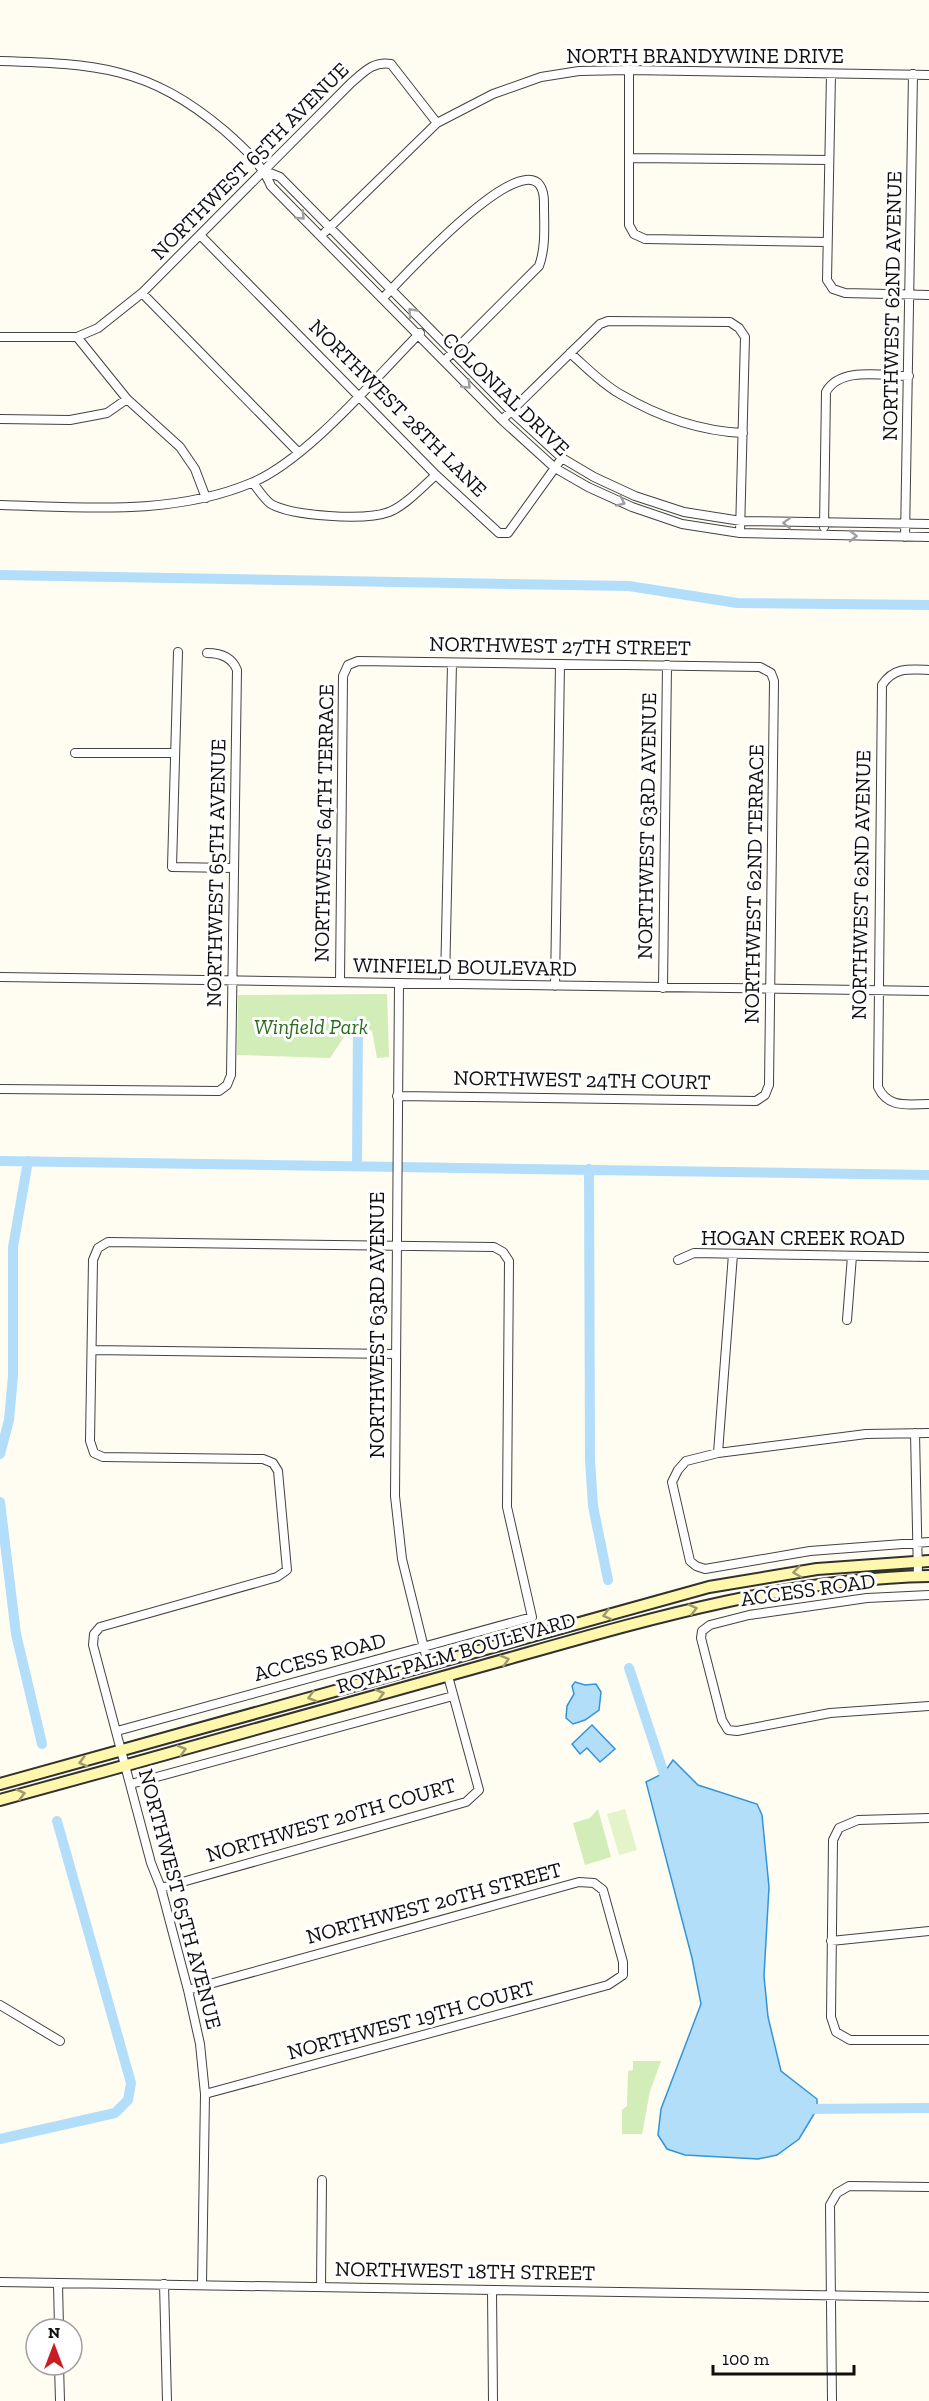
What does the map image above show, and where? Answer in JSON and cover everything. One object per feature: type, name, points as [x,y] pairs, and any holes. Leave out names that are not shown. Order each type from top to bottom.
[{"type":"main road","name":"ROYAL PALM BOULEVARD","points":[[0,1784],[462,1654],[748,1579],[828,1568],[924,1561]]},
{"type":"main road","name":"ROYAL PALM BOULEVARD","points":[[0,1800],[448,1676],[752,1595],[846,1580],[924,1577]]},
{"type":"main road","points":[[448,1676],[448,1669],[462,1654]]},
{"type":"main road","points":[[408,1687],[421,1677],[428,1664]]},
{"type":"street","name":"COLONIAL DRIVE","points":[[0,61],[61,63],[105,68],[146,80],[194,105],[235,140],[265,171],[271,186],[502,420],[555,468],[588,487],[632,507],[682,524],[740,533],[929,537]]},
{"type":"street","name":"NORTHWEST 65TH AVENUE","points":[[77,337],[98,328],[142,293],[351,83],[380,62],[391,64],[437,123]]},
{"type":"street","name":"NORTH BRANDYWINE DRIVE","points":[[321,236],[437,123],[493,94],[541,77],[579,71],[629,70],[929,75]]},
{"type":"street","points":[[629,70],[629,225],[633,234],[645,239],[827,242]]},
{"type":"street","points":[[831,74],[827,280],[833,289],[845,293],[929,295]]},
{"type":"street","name":"NORTHWEST 62ND AVENUE","points":[[905,537],[913,74]]},
{"type":"street","points":[[629,158],[829,159]]},
{"type":"street","name":"COLONIAL DRIVE","points":[[265,171],[280,177],[452,353],[562,458],[635,496],[684,512],[741,521],[929,524]]},
{"type":"street","points":[[383,298],[454,227],[490,196],[518,181],[528,179],[538,183],[545,193],[543,254],[539,266],[444,362]]},
{"type":"street","name":"NORTHWEST 28TH LANE","points":[[200,235],[436,475],[499,533],[508,533],[562,458]]},
{"type":"street","points":[[142,293],[299,453]]},
{"type":"street","points":[[502,420],[600,324],[608,321],[730,322],[740,328],[745,337],[740,533]]},
{"type":"street","points":[[0,505],[161,506],[206,498],[253,483],[299,453],[426,327]]},
{"type":"street","points":[[0,337],[77,337],[127,399],[180,447],[195,469],[206,498]]},
{"type":"street","points":[[570,353],[619,394],[679,423],[715,432],[743,433]]},
{"type":"street","points":[[824,536],[826,392],[831,382],[841,376],[909,376]]},
{"type":"street","points":[[0,419],[70,420],[107,413],[127,399]]},
{"type":"street","points":[[253,483],[269,502],[288,512],[308,515],[373,515],[389,512],[436,475]]},
{"type":"street","points":[[178,652],[172,867],[233,868]]},
{"type":"street","name":"NORTHWEST 65TH AVENUE","points":[[0,1089],[219,1091],[227,1085],[231,1075],[237,670],[234,663],[227,657],[207,653]]},
{"type":"street","name":"NORTHWEST 27TH STREET","points":[[348,665],[358,660],[667,665],[760,667],[771,673]]},
{"type":"street","points":[[445,983],[452,663]]},
{"type":"street","points":[[555,986],[560,664]]},
{"type":"street","name":"NORTHWEST 64TH TERRACE","points":[[340,982],[343,676],[348,665]]},
{"type":"street","name":"NORTHWEST 63RD AVENUE","points":[[663,988],[667,665]]},
{"type":"street","name":"NORTHWEST 62ND AVENUE","points":[[929,670],[903,669],[890,674],[882,685],[878,991],[878,1087],[883,1098],[892,1104],[929,1104]]},
{"type":"street","name":"NORTHWEST 62ND TERRACE","points":[[765,1095],[769,1085],[774,681],[771,673]]},
{"type":"street","points":[[75,753],[174,753]]},
{"type":"street","name":"WINFIELD BOULEVARD","points":[[0,977],[929,991]]},
{"type":"street","name":"NORTHWEST 63RD AVENUE","points":[[399,983],[394,1454],[397,1525],[410,1595],[428,1664]]},
{"type":"street","name":"NORTHWEST 24TH COURT","points":[[397,1096],[756,1101],[765,1095]]},
{"type":"street","points":[[396,1247],[108,1242],[98,1248],[93,1260],[92,1350],[396,1354]]},
{"type":"street","name":"ACCESS ROAD","points":[[117,1731],[532,1617],[507,1507],[509,1261],[503,1252],[494,1247],[396,1247]]},
{"type":"street","name":"HOGAN CREEK ROAD","points":[[678,1260],[694,1253],[929,1257]]},
{"type":"street","points":[[733,1254],[718,1453],[855,1436],[929,1433]]},
{"type":"street","points":[[847,1320],[852,1256]]},
{"type":"street","name":"NORTHWEST 65TH AVENUE","points":[[92,1350],[90,1441],[94,1453],[103,1457],[263,1458],[273,1463],[278,1471],[287,1570],[277,1577],[100,1627],[94,1634],[93,1645],[151,1863],[161,1888],[200,2044],[205,2094],[202,2284]]},
{"type":"street","points":[[915,1433],[918,1542],[924,1561],[924,1577]]},
{"type":"street","name":"ACCESS ROAD","points":[[718,1453],[686,1461],[672,1482],[690,1561],[696,1566],[705,1569],[810,1551],[929,1542]]},
{"type":"street","name":"ACCESS ROAD","points":[[929,1595],[867,1598],[749,1615],[710,1625],[702,1631],[701,1638],[722,1720],[728,1730],[737,1731],[830,1713],[929,1706]]},
{"type":"street","points":[[130,1784],[453,1696],[448,1676]]},
{"type":"street","name":"NORTHWEST 20TH COURT","points":[[161,1888],[466,1802],[479,1790],[453,1696]]},
{"type":"street","points":[[929,1818],[858,1820],[839,1828],[833,1840],[831,1941],[831,2018],[836,2032],[850,2040],[929,2040]]},
{"type":"street","name":"NORTHWEST 20TH STREET","points":[[188,1990],[579,1882],[594,1883],[603,1890],[623,1962],[623,1975]]},
{"type":"street","points":[[831,1941],[929,1930]]},
{"type":"street","name":"NORTHWEST 19TH COURT","points":[[205,2094],[608,1985],[623,1975]]},
{"type":"street","points":[[0,2005],[60,2041]]},
{"type":"street","points":[[321,2287],[322,2180]]},
{"type":"street","points":[[832,2401],[830,2205],[837,2193],[849,2186],[929,2187]]},
{"type":"street","name":"NORTHWEST 18TH STREET","points":[[0,2283],[202,2284],[929,2297]]},
{"type":"street","points":[[58,2283],[59,2317]]},
{"type":"street","points":[[164,2284],[167,2401]]},
{"type":"street","points":[[492,2290],[493,2401]]},
{"type":"street","points":[[59,2377],[60,2401]]},
{"type":"green space","name":"Winfield Park","points":[[387,994],[389,1057],[377,1058],[372,1031],[365,1027],[350,1028],[330,1058],[237,1055],[238,995]]},
{"type":"green space","points":[[598,1809],[611,1857],[585,1865],[573,1823],[590,1818]]},
{"type":"green space","points":[[625,1809],[637,1850],[619,1855],[607,1814]]},
{"type":"green space","points":[[633,2061],[661,2061],[650,2091],[642,2134],[622,2134],[622,2110],[627,2106],[628,2071],[633,2070]]},
{"type":"water","points":[[575,1682],[585,1685],[596,1684],[601,1692],[599,1710],[585,1720],[573,1724],[566,1718],[567,1706],[574,1694],[572,1686]]},
{"type":"water","points":[[592,1725],[615,1749],[600,1762],[587,1748],[580,1754],[572,1744]]},
{"type":"water","points":[[673,1760],[698,1785],[757,1804],[762,1815],[769,1887],[764,1976],[768,2017],[781,2071],[817,2099],[817,2109],[799,2139],[777,2155],[758,2159],[685,2155],[667,2149],[658,2135],[661,2109],[701,2004],[692,1958],[646,1782],[664,1773]]},
{"type":"waterway","points":[[0,575],[629,586],[737,603],[929,605]]},
{"type":"waterway","points":[[357,1166],[358,1022]]},
{"type":"waterway","points":[[0,1161],[929,1175]]},
{"type":"waterway","points":[[0,1454],[9,1420],[13,1376],[13,1247],[28,1161]]},
{"type":"waterway","points":[[589,1169],[590,1460],[593,1506],[608,1580]]},
{"type":"waterway","points":[[0,1502],[16,1634],[42,1744]]},
{"type":"waterway","points":[[629,1668],[668,1786]]},
{"type":"waterway","points":[[0,2139],[115,2113],[128,2100],[131,2083],[57,1821]]},
{"type":"waterway","points":[[803,2109],[929,2108]]}]
